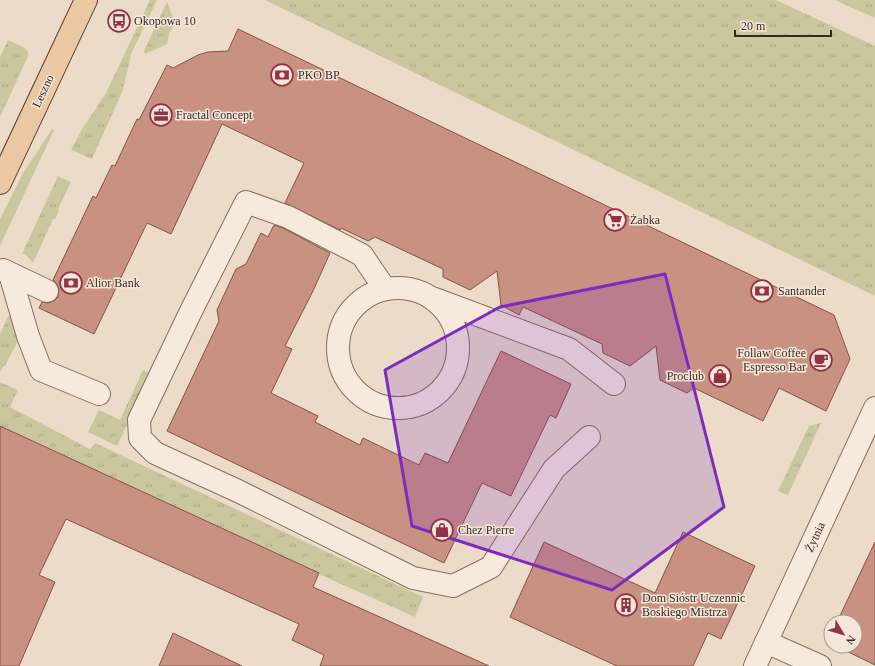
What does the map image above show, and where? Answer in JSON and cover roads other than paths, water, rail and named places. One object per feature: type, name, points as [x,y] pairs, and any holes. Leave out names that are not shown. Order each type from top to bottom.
[{"type":"main road","name":"Leszno","points":[[0,183],[86,0]]},
{"type":"street","points":[[385,289],[362,255],[288,217],[246,202],[139,420],[140,438],[155,453],[238,491],[413,578],[453,586],[491,567],[554,469],[589,438]]},
{"type":"street","points":[[5,271],[47,291]]},
{"type":"street","points":[[5,271],[41,370],[99,394]]},
{"type":"street","points":[[434,299],[446,311],[455,326],[459,343],[457,361],[451,377],[441,391],[427,400],[411,406],[394,408],[378,404],[363,396],[351,384],[343,370],[338,354],[340,336],[345,320],[355,306],[369,295],[385,289],[402,287],[419,291],[434,299],[569,349],[614,384]]},
{"type":"street","name":"Żytnia","points":[[755,666],[875,408]]},
{"type":"street","points":[[766,642],[820,666]]},
{"type":"place","name":"Okopowa 10","points":[[119,21]]},
{"type":"place","name":"PKO BP","points":[[282,75]]},
{"type":"place","name":"Fractal Concept","points":[[161,115]]},
{"type":"place","name":"Żabka","points":[[615,220]]},
{"type":"place","name":"Alior Bank","points":[[71,283]]},
{"type":"place","name":"Santander","points":[[762,291]]},
{"type":"place","name":"Follaw Coffee Espresso Bar","points":[[821,360]]},
{"type":"place","name":"Proclub","points":[[720,376]]},
{"type":"place","name":"Chez Pierre","points":[[442,530]]},
{"type":"place","name":"Dom Sióstr Uczennic Boskiego Mistrza","points":[[626,605]]}]
